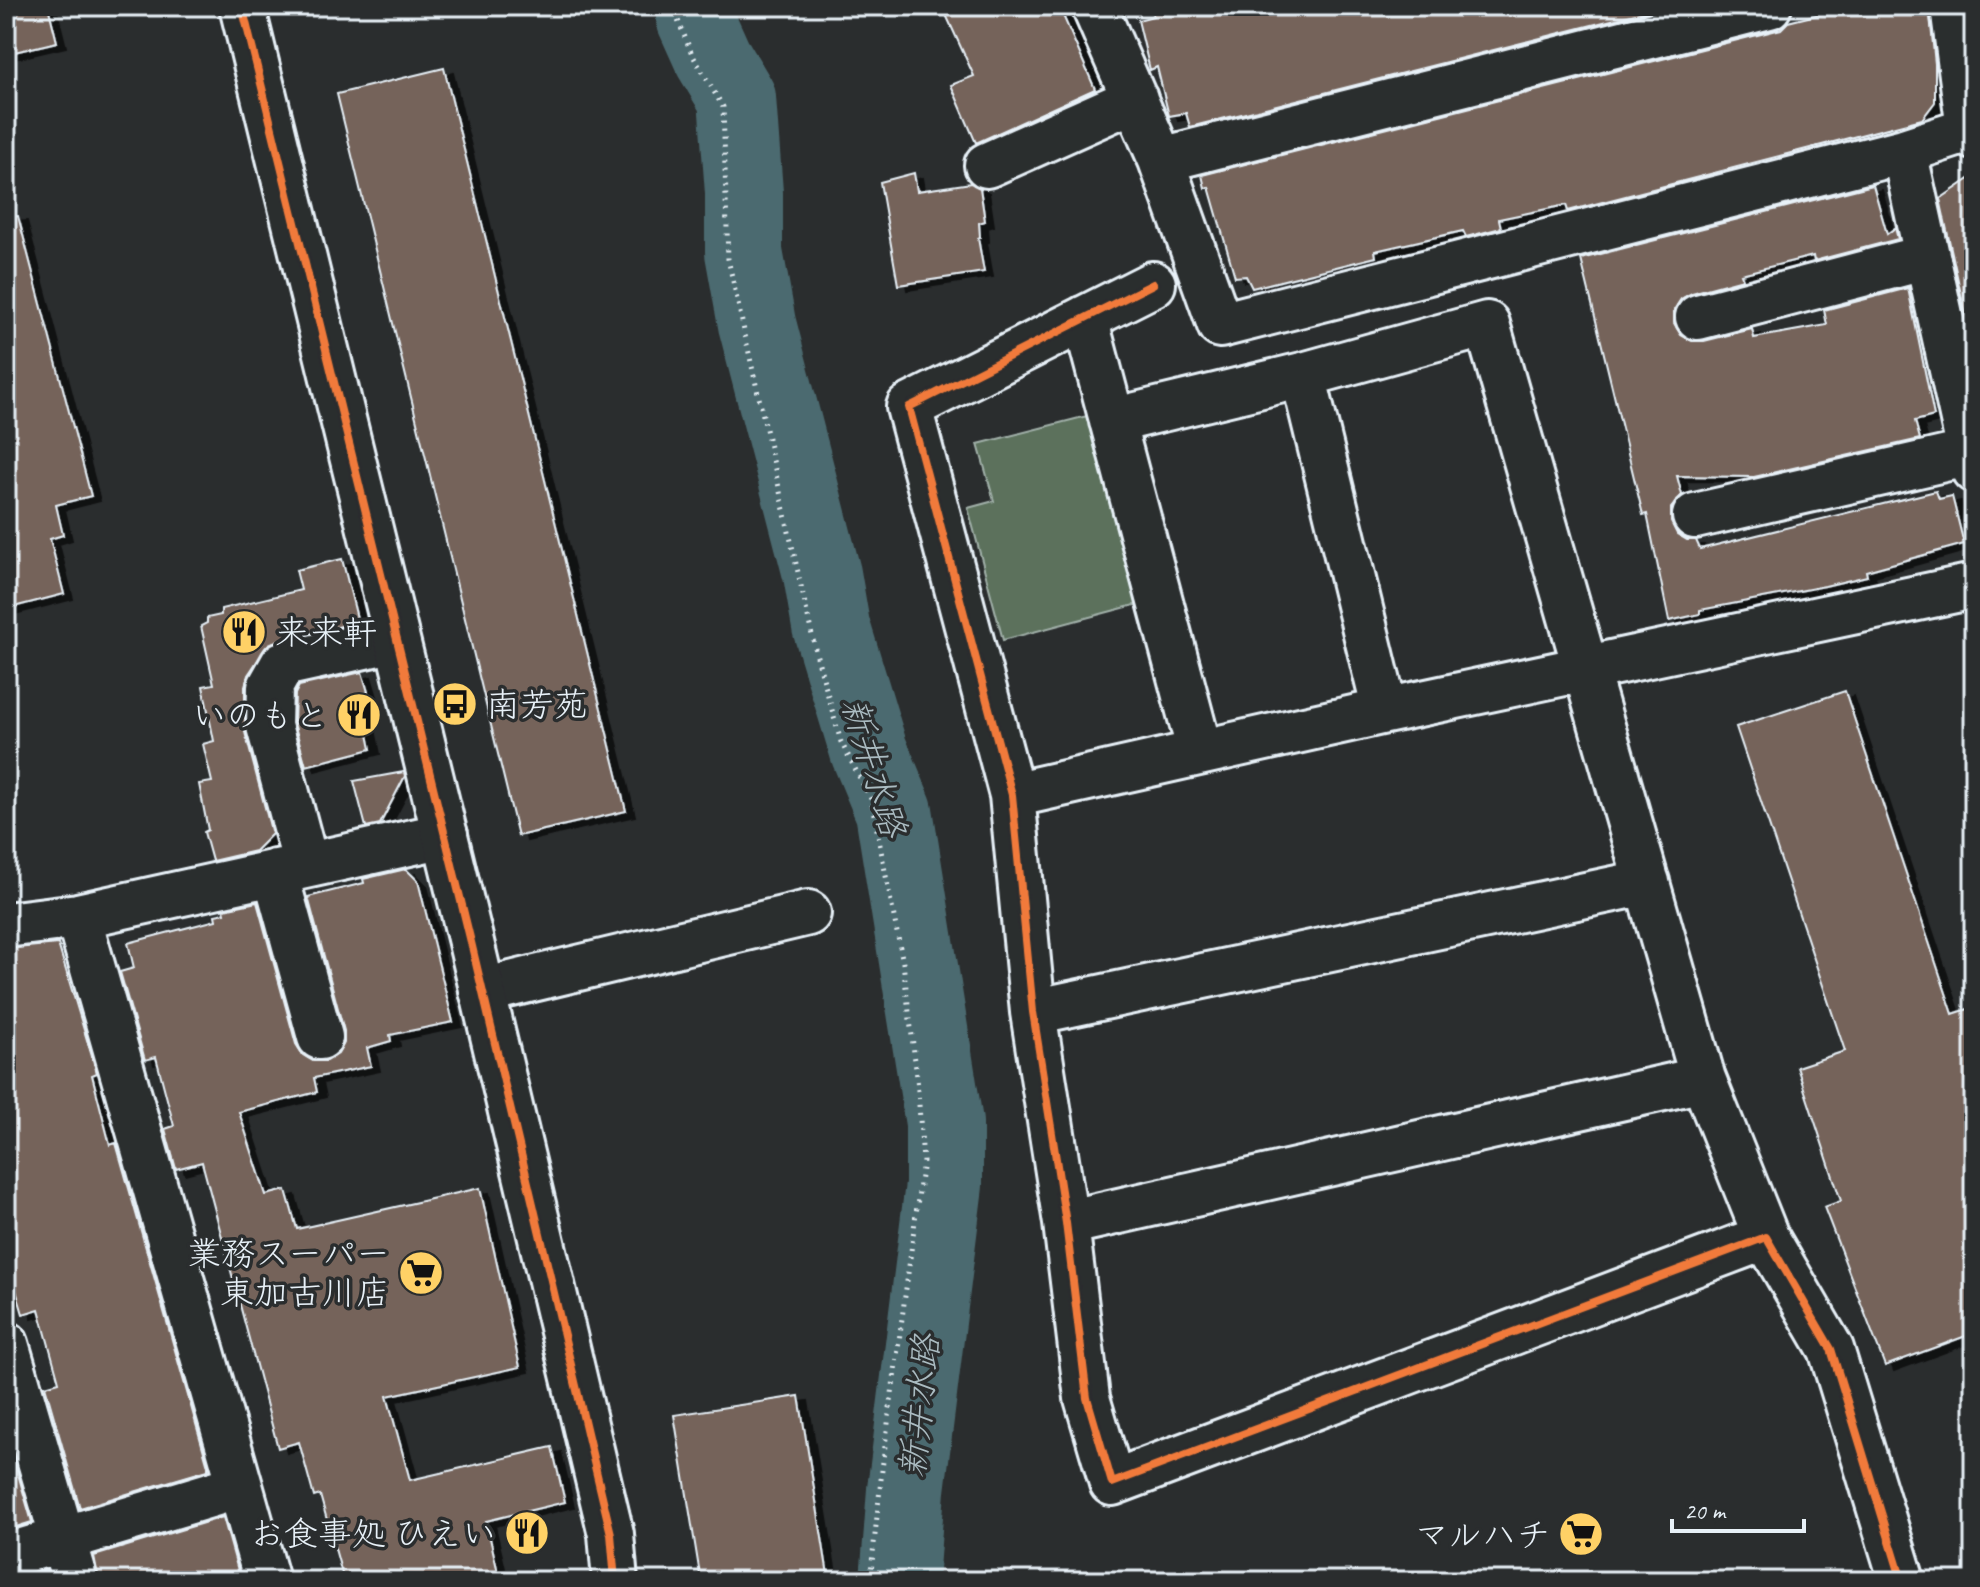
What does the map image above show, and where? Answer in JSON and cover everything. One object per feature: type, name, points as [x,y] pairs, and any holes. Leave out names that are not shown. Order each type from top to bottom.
[{"type":"street","points":[[242,6],[445,835],[611,1534],[615,1581]]},
{"type":"street","points":[[1094,6],[1161,160],[1220,325],[1904,151],[1971,121],[1953,6]]},
{"type":"street","points":[[1161,160],[1769,6]]},
{"type":"street","points":[[987,165],[1135,99]]},
{"type":"street","points":[[1695,516],[1972,461],[1904,151]]},
{"type":"street","points":[[1698,317],[1927,257]]},
{"type":"street","points":[[1153,284],[909,407],[1012,795],[1033,1012],[1066,1223],[1087,1398],[1112,1483],[1766,1237]]},
{"type":"street","points":[[1085,318],[1200,752]]},
{"type":"street","points":[[1112,421],[1303,375],[1487,324],[1703,1079],[1766,1237],[1831,1349],[1902,1581]]},
{"type":"street","points":[[1303,375],[1385,711]]},
{"type":"street","points":[[1012,795],[1385,711],[1974,586]]},
{"type":"street","points":[[320,1037],[269,726],[270,687],[283,664],[396,639]]},
{"type":"street","points":[[6,925],[78,916],[445,835]]},
{"type":"street","points":[[1033,1012],[1647,882]]},
{"type":"street","points":[[482,991],[808,913]]},
{"type":"street","points":[[78,916],[267,1581]]},
{"type":"street","points":[[1066,1223],[1703,1079]]},
{"type":"street","points":[[6,1344],[75,1581]]},
{"type":"street","points":[[6,1556],[240,1486]]},
{"type":"path","points":[[672,6],[692,54],[723,107],[728,259],[816,653],[841,742],[871,799],[903,963],[917,1077],[923,1161],[870,1581]]},
{"type":"green space","points":[[1091,415],[1142,603],[1003,640],[968,508],[994,501],[978,444]]},
{"type":"building","points":[[6,6],[48,6],[57,42],[6,54]]},
{"type":"building","points":[[942,6],[1049,6],[1053,14],[1062,13],[1095,89],[976,143],[951,85],[974,76]]},
{"type":"building","points":[[1150,6],[1667,6],[1190,127],[1186,113],[1169,116],[1157,67],[1150,70],[1138,20],[1153,16]]},
{"type":"building","points":[[1852,6],[1929,6],[1935,102],[1922,119],[1568,211],[1566,205],[1499,219],[1501,228],[1466,237],[1463,231],[1375,251],[1376,257],[1252,288],[1246,276],[1235,277],[1209,187],[1205,188],[1202,175],[1781,29],[1788,22]]},
{"type":"building","points":[[444,68],[626,811],[518,836],[337,94]]},
{"type":"building","points":[[914,173],[917,191],[971,183],[980,188],[985,221],[979,223],[978,238],[984,272],[898,285],[880,182]]},
{"type":"building","points":[[1974,176],[1974,353],[1940,199]]},
{"type":"building","points":[[1873,185],[1887,234],[1895,228],[1898,239],[1814,261],[1813,256],[1741,274],[1743,279],[1681,299],[1674,310],[1674,323],[1681,335],[1692,341],[1752,329],[1754,338],[1827,325],[1824,310],[1908,288],[1934,416],[1915,421],[1920,439],[1754,477],[1677,476],[1682,495],[1671,508],[1671,522],[1677,534],[1687,540],[1696,540],[1700,549],[1936,491],[1939,499],[1952,496],[1964,544],[1866,571],[1867,576],[1700,610],[1700,614],[1669,621],[1647,514],[1643,515],[1581,259]]},
{"type":"building","points":[[18,216],[91,496],[56,505],[63,535],[50,539],[64,594],[6,609],[6,217]]},
{"type":"building","points":[[342,559],[358,622],[269,644],[248,675],[245,686],[245,732],[272,834],[255,851],[212,861],[204,832],[208,830],[199,784],[212,782],[203,744],[214,741],[203,686],[214,684],[201,626],[207,623],[207,618],[221,615],[221,609],[301,590],[296,570]]},
{"type":"building","points":[[362,672],[368,692],[360,695],[371,749],[306,766],[294,723],[295,694],[299,686]]},
{"type":"building","points":[[1845,691],[1953,1014],[1974,1007],[1974,1333],[1885,1366],[1824,1207],[1841,1201],[1797,1067],[1845,1051],[1736,727]]},
{"type":"building","points":[[404,772],[405,776],[380,824],[366,827],[354,781]]},
{"type":"building","points":[[406,869],[418,881],[453,1022],[390,1035],[391,1041],[367,1048],[371,1066],[314,1078],[317,1092],[239,1112],[266,1195],[286,1190],[297,1229],[480,1188],[520,1367],[387,1396],[410,1480],[552,1447],[565,1502],[486,1521],[500,1581],[344,1581],[320,1495],[314,1497],[299,1442],[278,1448],[202,1162],[176,1169],[165,1129],[174,1126],[156,1057],[145,1060],[120,972],[134,968],[128,943],[216,920],[215,915],[225,913],[224,909],[257,902],[296,1044],[303,1055],[313,1061],[327,1061],[338,1054],[344,1043],[344,1031],[308,897]]},
{"type":"building","points":[[58,944],[97,1073],[92,1075],[110,1145],[116,1143],[208,1466],[208,1470],[80,1508],[45,1386],[59,1382],[39,1309],[23,1314],[6,1257],[6,949]]},
{"type":"building","points":[[799,1396],[829,1581],[701,1581],[674,1415]]},
{"type":"building","points":[[6,1433],[32,1522],[6,1530]]},
{"type":"building","points":[[223,1517],[241,1581],[99,1581],[94,1556]]},
{"type":"building","points":[[46,1570],[49,1581],[6,1581],[13,1580]]},
{"type":"waterway","name":"新井水路","points":[[695,18],[713,58],[737,98],[744,193],[744,252],[757,324],[822,574],[831,626],[869,751],[894,811],[944,1123],[944,1185],[906,1490],[899,1581]]},
{"type":"cycle path","points":[[242,6],[470,938],[611,1534],[615,1581]]},
{"type":"cycle path","points":[[1153,284],[909,407],[1012,795],[1033,1012],[1066,1223],[1087,1398],[1112,1483],[1766,1237],[1831,1349],[1902,1581]]},
{"type":"place","name":"来来軒","points":[[244,632]]},
{"type":"place","name":"南芳苑","points":[[455,704]]},
{"type":"place","name":"いのもと","points":[[359,715]]},
{"type":"place","name":"業務スーパー 東加古川店","points":[[421,1273]]},
{"type":"place","name":"お食事処 ひえい","points":[[527,1533]]},
{"type":"place","name":"マルハチ","points":[[1581,1534]]}]
